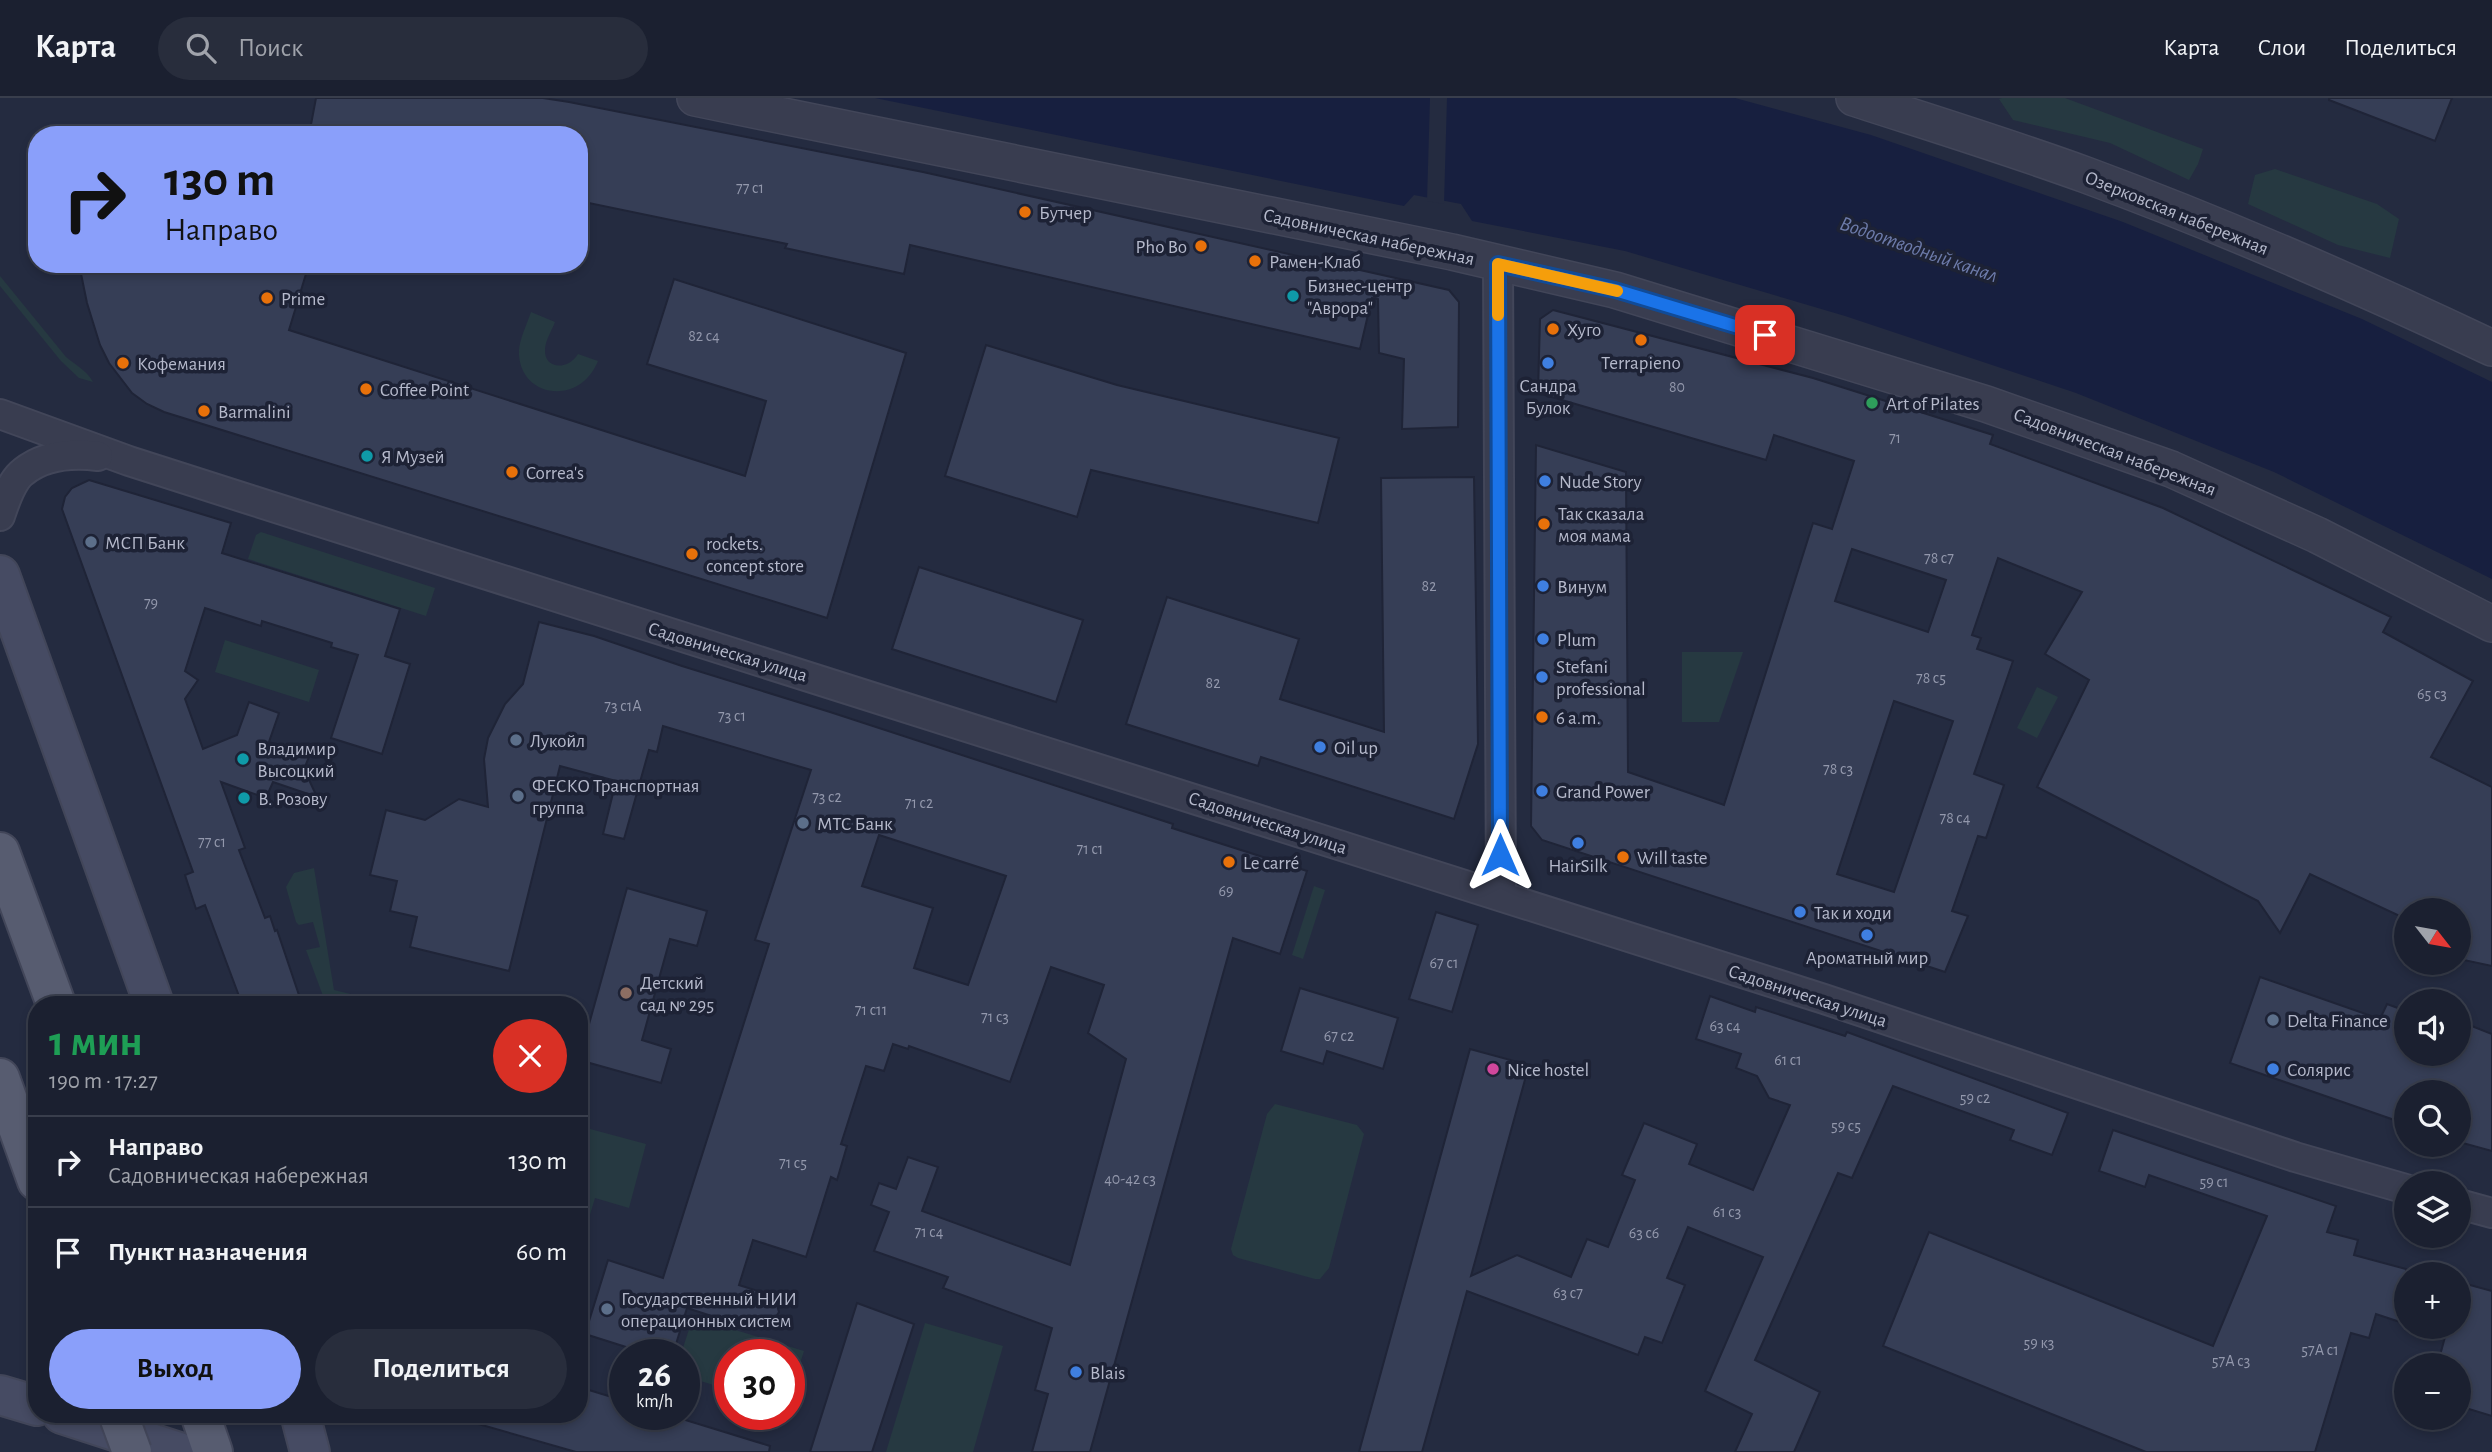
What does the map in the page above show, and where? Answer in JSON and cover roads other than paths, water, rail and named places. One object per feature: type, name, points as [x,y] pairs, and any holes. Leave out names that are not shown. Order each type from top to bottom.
[{"type":"main road","points":[[0,575],[151,996]]},
{"type":"main road","points":[[0,852],[52,996]]},
{"type":"main road","points":[[0,1078],[28,1156]]},
{"type":"main road","points":[[0,1395],[28,1403]]},
{"type":"main road","points":[[90,1423],[179,1452]]},
{"type":"main road","points":[[121,1423],[132,1452]]},
{"type":"main road","points":[[203,1423],[213,1452]]},
{"type":"main road","points":[[302,1423],[310,1452]]},
{"type":"street","name":"Садовническая набережная","points":[[695,98],[1452,252],[1615,290],[1815,349],[1986,404],[2171,469],[2317,536],[2492,624]]},
{"type":"street","name":"Озерковская набережная","points":[[1854,98],[2084,175],[2193,216],[2412,309],[2492,348]]},
{"type":"street","points":[[1498,264],[1501,896]]},
{"type":"street","name":"Садовническая улица","points":[[0,414],[129,461],[1824,999],[2295,1157],[2394,1186]]},
{"type":"street","name":"Садовническая улица","points":[[0,516],[6,499],[22,472],[48,459],[68,454],[129,461]]},
{"type":"street","points":[[2471,1207],[2492,1213]]},
{"type":"water","name":"Водоотводный канал","points":[[875,98],[1735,98],[1871,135],[2123,222],[2362,319],[2492,382],[2492,579],[2274,472],[2076,393],[1845,316],[1625,251],[1472,221],[1461,204],[1414,195],[1404,206]]},
{"type":"place","name":"Бутчер","points":[[1025,212]]},
{"type":"place","name":"Pho Bo","points":[[1201,246]]},
{"type":"place","name":"Рамен-Клаб","points":[[1255,261]]},
{"type":"place","name":"Бизнес-центр \"Аврора\"","points":[[1293,296]]},
{"type":"place","name":"Prime","points":[[267,298]]},
{"type":"place","name":"Хуго","points":[[1553,329]]},
{"type":"place","name":"Terrapieno","points":[[1641,340]]},
{"type":"place","name":"Кофемания","points":[[123,363]]},
{"type":"place","name":"Сандра Булок","points":[[1548,363]]},
{"type":"place","name":"Coffee Point","points":[[366,389]]},
{"type":"place","name":"Art of Pilates","points":[[1872,403]]},
{"type":"place","name":"Barmalini","points":[[204,411]]},
{"type":"place","name":"Я Музей","points":[[367,456]]},
{"type":"place","name":"Correa's","points":[[512,472]]},
{"type":"place","name":"Nude Story","points":[[1545,481]]},
{"type":"place","name":"Так сказала моя мама","points":[[1544,524]]},
{"type":"place","name":"МСП Банк","points":[[91,542]]},
{"type":"place","name":"rockets. concept store","points":[[692,554]]},
{"type":"place","name":"Винум","points":[[1543,586]]},
{"type":"place","name":"Plum","points":[[1543,639]]},
{"type":"place","name":"Stefani professional","points":[[1542,677]]},
{"type":"place","name":"6 a.m.","points":[[1542,717]]},
{"type":"place","name":"Лукойл","points":[[516,740]]},
{"type":"place","name":"Oil up","points":[[1320,747]]},
{"type":"place","name":"Владимир Высоцкий","points":[[243,759]]},
{"type":"place","name":"Grand Power","points":[[1542,791]]},
{"type":"place","name":"ФЕСКО Транспортная группа","points":[[518,796]]},
{"type":"place","name":"В. Розову","points":[[244,798]]},
{"type":"place","name":"МТС Банк","points":[[803,823]]},
{"type":"place","name":"HairSilk","points":[[1578,843]]},
{"type":"place","name":"Will taste","points":[[1623,857]]},
{"type":"place","name":"Le carré","points":[[1229,862]]},
{"type":"place","name":"Так и ходи","points":[[1800,912]]},
{"type":"place","name":"Ароматный мир","points":[[1867,935]]},
{"type":"place","name":"Детский сад № 295","points":[[626,993]]},
{"type":"place","name":"Delta Finance","points":[[2273,1020]]},
{"type":"place","name":"Nice hostel","points":[[1493,1069]]},
{"type":"place","name":"Солярис","points":[[2273,1069]]},
{"type":"place","name":"Государственный НИИ операционных систем","points":[[607,1309]]},
{"type":"place","name":"Blais","points":[[1076,1372]]}]
